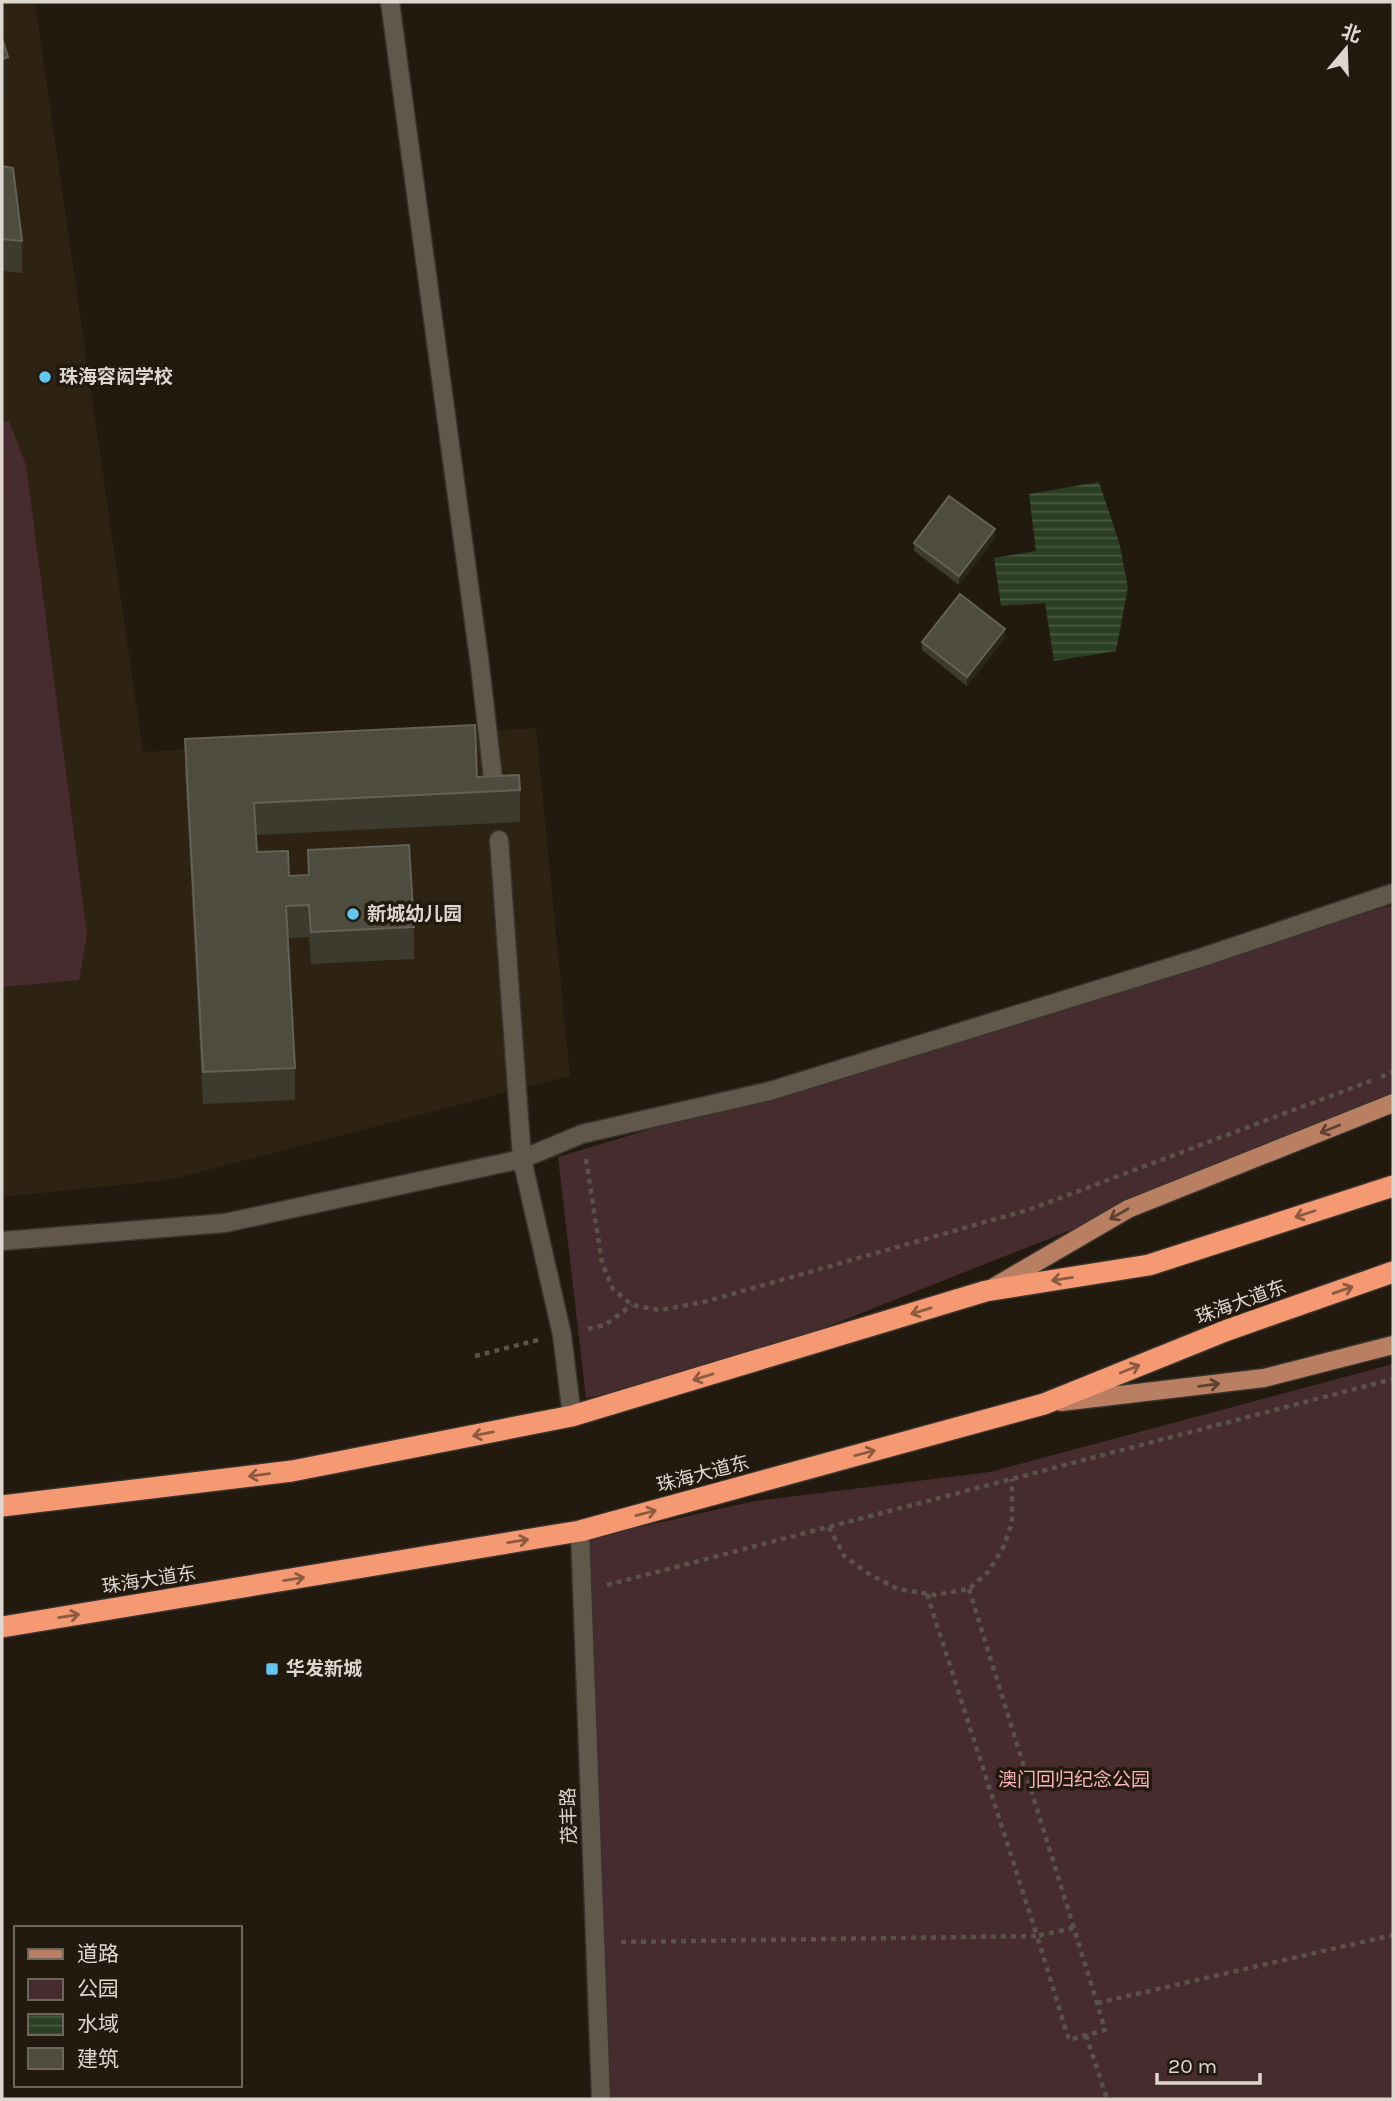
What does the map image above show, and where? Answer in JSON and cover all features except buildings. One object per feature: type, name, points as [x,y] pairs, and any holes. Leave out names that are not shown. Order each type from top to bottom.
[{"type":"highway","points":[[2,1506],[292,1471],[572,1416],[986,1291],[1150,1265],[1393,1186]]},
{"type":"highway","name":"珠海大道东","points":[[2,1627],[580,1531],[1044,1404],[1224,1331],[1393,1272]]},
{"type":"main road","points":[[986,1291],[1128,1209],[1393,1103]]},
{"type":"main road","points":[[1044,1404],[1264,1378],[1393,1345]]},
{"type":"street","points":[[390,2],[494,787]]},
{"type":"street","points":[[499,840],[522,1159],[562,1335],[572,1416]]},
{"type":"street","points":[[2,1241],[225,1223],[522,1159],[582,1134],[770,1091],[1190,961],[1393,893]]},
{"type":"street","name":"茂丰路","points":[[580,1531],[601,2099]]},
{"type":"path","points":[[582,1134],[601,1263],[613,1289],[632,1305],[660,1310],[704,1302],[1031,1209],[1393,1072]]},
{"type":"path","points":[[582,1591],[1393,1379]]},
{"type":"path","points":[[829,1527],[845,1556],[869,1574],[898,1589],[928,1594],[968,1588],[988,1572],[1003,1548],[1012,1523],[1012,1479]]},
{"type":"path","points":[[928,1594],[1069,2039],[1105,2030],[968,1588]]},
{"type":"path","points":[[595,1942],[1037,1936],[1073,1928]]},
{"type":"path","points":[[1097,2003],[1393,1935]]},
{"type":"path","points":[[1086,2035],[1107,2099]]},
{"type":"shaded area","points":[[2,2],[35,2],[143,752],[536,728],[570,1076],[169,1180],[2,1197]]},
{"type":"green space","points":[[9,421],[26,465],[87,934],[79,980],[2,987],[2,422]]},
{"type":"green space","points":[[1393,905],[1393,1102],[718,1370],[586,1398],[558,1157]]},
{"type":"green space","name":"澳门回归纪念公园","points":[[1393,1364],[1393,2099],[608,2099],[587,1539],[755,1501],[990,1472]]},
{"type":"water","points":[[1099,482],[1119,542],[1128,587],[1116,651],[1054,661],[1045,603],[1001,606],[994,558],[1036,551],[1029,494]]},
{"type":"place","name":"珠海容闳学校","points":[[45,377]]},
{"type":"place","name":"新城幼儿园","points":[[353,914]]},
{"type":"place","name":"华发新城","points":[[272,1669]]}]
